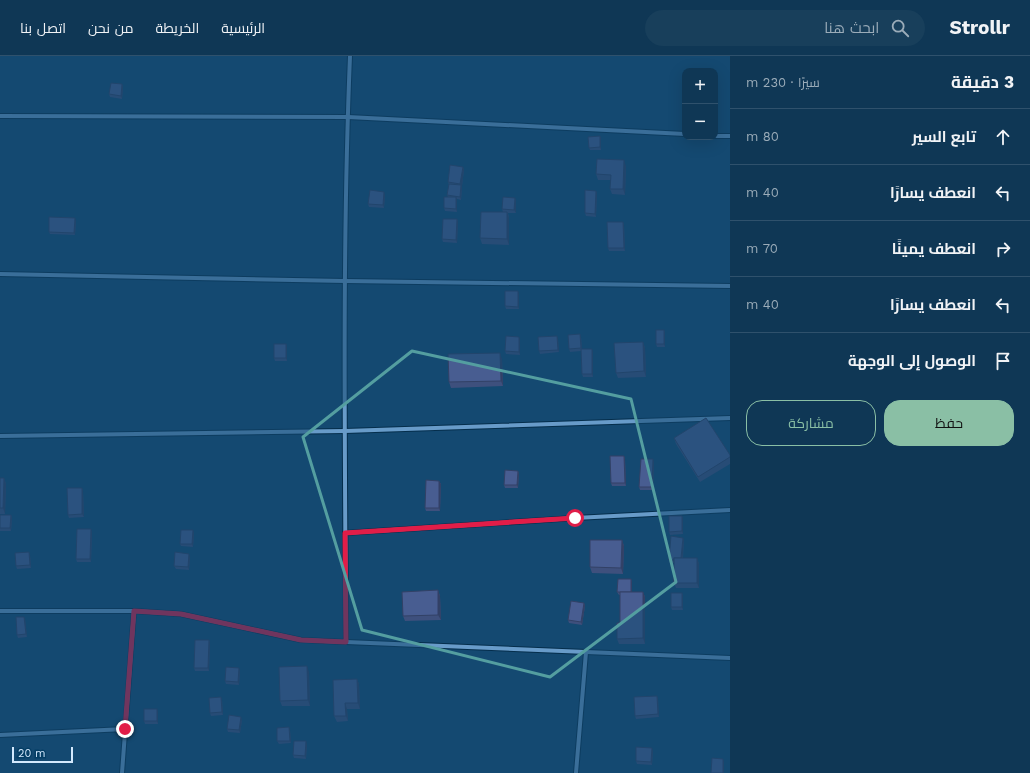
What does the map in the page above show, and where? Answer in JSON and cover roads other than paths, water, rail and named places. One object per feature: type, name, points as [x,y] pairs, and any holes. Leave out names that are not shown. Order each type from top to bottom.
[{"type":"street","points":[[346,642],[345,281],[350,56]]},
{"type":"street","points":[[0,116],[348,118],[682,134]]},
{"type":"street","points":[[718,136],[730,136]]},
{"type":"street","points":[[0,274],[345,281],[730,286]]},
{"type":"street","points":[[0,436],[345,431],[730,418]]},
{"type":"street","points":[[345,533],[575,518],[730,510]]},
{"type":"street","points":[[0,611],[134,611],[181,614],[301,640],[730,658]]},
{"type":"street","points":[[122,773],[134,611]]},
{"type":"street","points":[[576,773],[586,652]]},
{"type":"street","points":[[0,735],[125,729]]}]
